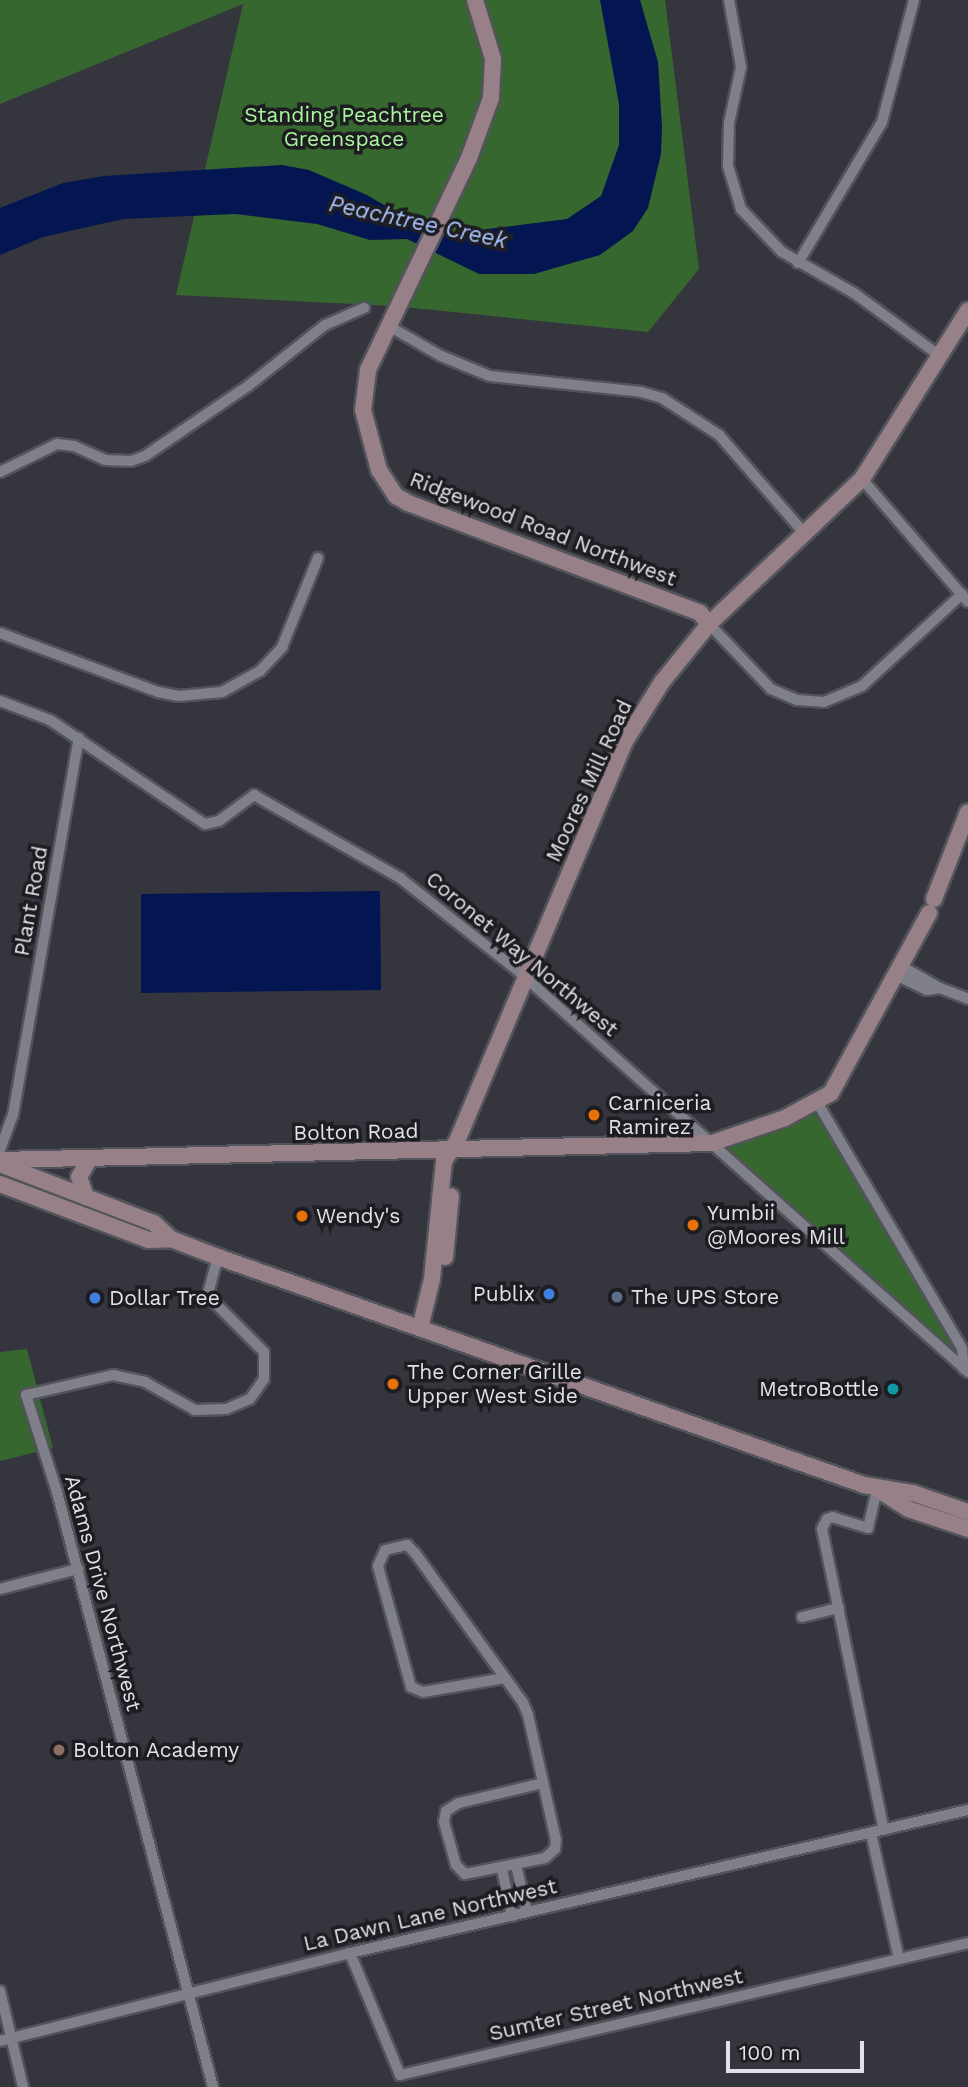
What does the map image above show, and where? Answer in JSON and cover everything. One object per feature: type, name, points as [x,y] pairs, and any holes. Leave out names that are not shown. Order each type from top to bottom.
[{"type":"street","name":"Ridgewood Road Northwest","points":[[475,0],[493,59],[491,98],[437,227],[387,325],[368,370],[363,410],[379,470],[396,496],[701,613],[771,689],[797,700],[824,702],[862,686],[965,598]]},
{"type":"street","points":[[729,0],[741,67],[729,123],[730,181],[748,220],[798,263],[854,293],[940,356]]},
{"type":"street","points":[[798,263],[882,122],[914,0]]},
{"type":"street","points":[[0,472],[57,444],[105,460],[131,461],[145,456],[248,386],[325,325],[363,308]]},
{"type":"street","name":"Moores Mill Road","points":[[421,1328],[432,1279],[444,1161],[451,1152],[599,801],[642,713],[709,624],[806,535],[862,479],[968,311]]},
{"type":"street","points":[[387,325],[490,376],[641,392],[662,398],[719,435],[806,535]]},
{"type":"street","points":[[862,479],[965,598]]},
{"type":"street","points":[[0,633],[158,692],[179,696],[222,692],[260,671],[282,647],[317,558]]},
{"type":"street","name":"Coronet Way Northwest","points":[[0,701],[50,720],[205,824],[219,821],[254,795],[400,878],[525,978],[966,1370]]},
{"type":"street","name":"Plant Road","points":[[0,1150],[13,1115],[79,738]]},
{"type":"street","name":"Bolton Road","points":[[0,1162],[712,1143],[769,1125],[817,1102],[841,1080],[932,906],[968,812]]},
{"type":"street","points":[[900,971],[968,999]]},
{"type":"street","points":[[817,1102],[962,1348],[966,1370]]},
{"type":"street","points":[[86,1196],[79,1177],[90,1158]]},
{"type":"street","points":[[0,1162],[154,1223],[171,1239],[218,1257],[877,1489],[913,1493],[968,1512]]},
{"type":"street","points":[[0,1184],[148,1240],[171,1239]]},
{"type":"street","name":"Adams Drive Northwest","points":[[213,2087],[78,1569],[27,1396],[113,1375],[145,1382],[195,1410],[226,1409],[250,1399],[264,1379],[264,1352],[214,1302],[209,1290],[218,1257]]},
{"type":"street","points":[[877,1489],[868,1528],[833,1517],[822,1524],[884,1830],[968,1810]]},
{"type":"street","points":[[877,1489],[908,1509],[968,1529]]},
{"type":"street","points":[[505,1678],[423,1692],[411,1687],[378,1566],[385,1550],[407,1545],[415,1553],[505,1678],[528,1715],[543,1783],[555,1849],[545,1858],[502,1869],[464,1874],[456,1865],[444,1822],[446,1811],[458,1802],[543,1783]]},
{"type":"street","points":[[0,1590],[78,1569]]},
{"type":"street","points":[[802,1617],[839,1608]]},
{"type":"street","name":"La Dawn Lane Northwest","points":[[6,2039],[350,1953],[884,1830]]},
{"type":"street","points":[[871,1833],[899,1959]]},
{"type":"street","points":[[516,1865],[527,1912]]},
{"type":"street","points":[[502,1869],[512,1916]]},
{"type":"street","name":"Sumter Street Northwest","points":[[350,1953],[400,2074],[968,1943]]},
{"type":"street","points":[[0,1991],[6,2039],[23,2087]]},
{"type":"green space","name":"Standing Peachtree Greenspace","points":[[0,0],[665,0],[699,269],[648,332],[394,306],[176,295],[243,4],[0,104]]},
{"type":"green space","points":[[817,1102],[965,1362],[712,1143]]},
{"type":"green space","points":[[27,1349],[53,1448],[0,1461],[0,1352]]},
{"type":"green space","points":[[424,1389],[430,1389],[435,1397],[433,1403],[424,1405],[419,1400],[419,1394]]},
{"type":"shaded area","points":[[600,0],[640,0],[658,62],[662,127],[661,154],[648,208],[633,231],[600,255],[534,274],[479,274],[407,239],[370,240],[317,224],[235,214],[123,219],[43,237],[0,255],[0,208],[63,183],[104,176],[282,165],[309,170],[367,195],[418,225],[455,233],[567,219],[601,196],[619,145],[619,104]]},
{"type":"shaded area","points":[[380,891],[381,990],[141,993],[141,894]]},
{"type":"place","name":"Carniceria Ramirez","points":[[594,1115]]},
{"type":"place","name":"Wendy's","points":[[302,1216]]},
{"type":"place","name":"Yumbii @Moores Mill","points":[[693,1225]]},
{"type":"place","name":"Publix","points":[[549,1294]]},
{"type":"place","name":"The UPS Store","points":[[617,1297]]},
{"type":"place","name":"Dollar Tree","points":[[95,1298]]},
{"type":"place","name":"The Corner Grille Upper West Side","points":[[393,1384]]},
{"type":"place","name":"MetroBottle","points":[[893,1389]]},
{"type":"place","name":"Bolton Academy","points":[[59,1750]]},
{"type":"water label","name":"Peachtree Creek","points":[[418,223]]}]
